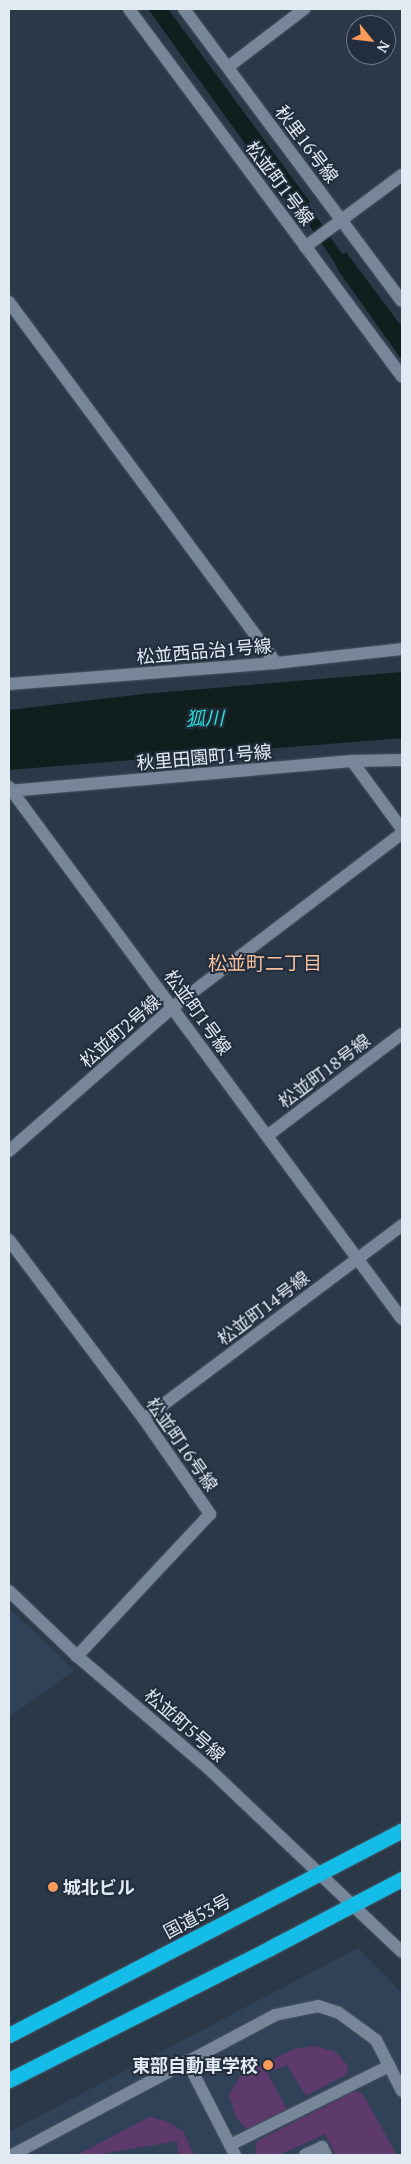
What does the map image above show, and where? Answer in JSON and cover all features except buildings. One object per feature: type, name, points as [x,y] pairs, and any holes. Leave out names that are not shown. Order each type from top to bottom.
[{"type":"highway","name":"国道53号","points":[[9,2035],[402,1830]]},
{"type":"highway","points":[[9,2080],[402,1879]]},
{"type":"street","name":"松並町1号線","points":[[129,9],[402,378]]},
{"type":"street","name":"秋里16号線","points":[[184,9],[402,300]]},
{"type":"street","points":[[228,67],[304,9]]},
{"type":"street","points":[[305,246],[402,175]]},
{"type":"street","points":[[9,302],[276,663]]},
{"type":"street","name":"松並西品治1号線","points":[[9,684],[276,663],[402,648]]},
{"type":"street","name":"秋里田園町1号線","points":[[10,790],[352,761],[402,760]]},
{"type":"street","points":[[352,761],[402,829]]},
{"type":"street","name":"松並町1号線","points":[[10,790],[173,1007],[402,1320]]},
{"type":"street","name":"松並町2号線","points":[[9,1151],[173,1007],[402,833]]},
{"type":"street","name":"松並町18号線","points":[[267,1136],[402,1034]]},
{"type":"street","name":"松並町14号線","points":[[144,1419],[402,1225]]},
{"type":"street","name":"松並町16号線","points":[[9,1240],[144,1419],[210,1514],[77,1656]]},
{"type":"street","name":"松並町5号線","points":[[9,1591],[77,1656],[208,1768],[402,1952]]},
{"type":"street","points":[[12,2155],[275,2015],[318,2006],[339,2014],[376,2040],[402,2091]]},
{"type":"street","points":[[187,2061],[233,2150],[390,2066]]},
{"type":"street","points":[[305,2155],[322,2147],[326,2155]]},
{"type":"shaded area","points":[[9,1608],[75,1670],[9,1717]]},
{"type":"shaded area","name":"東部自動車学校","points":[[358,1948],[402,1993],[402,2155],[9,2155],[9,2132]]},
{"type":"shaded area","points":[[315,2046],[336,2052],[348,2066],[347,2074],[306,2096],[287,2065],[267,2073],[287,2109],[247,2129],[236,2117],[229,2095],[240,2076],[294,2049]]},
{"type":"shaded area","points":[[355,2091],[362,2093],[397,2155],[336,2155],[325,2134],[279,2155],[255,2154],[257,2141]]},
{"type":"shaded area","points":[[149,2117],[166,2121],[183,2131],[194,2155],[178,2155],[177,2141],[95,2155],[77,2155]]},
{"type":"water","points":[[148,9],[168,9],[310,202],[297,212],[292,209]]},
{"type":"water","points":[[346,252],[402,327],[402,360],[338,270],[334,261]]},
{"type":"water","name":"狐川","points":[[402,672],[402,738],[9,770],[9,710],[143,694]]},
{"type":"waterway","points":[[295,195],[346,270]]},
{"type":"place","name":"城北ビル","points":[[53,1887]]},
{"type":"place","name":"東部自動車学校","points":[[268,2065]]},
{"type":"district","name":"松並町二丁目","points":[[265,963]]}]
